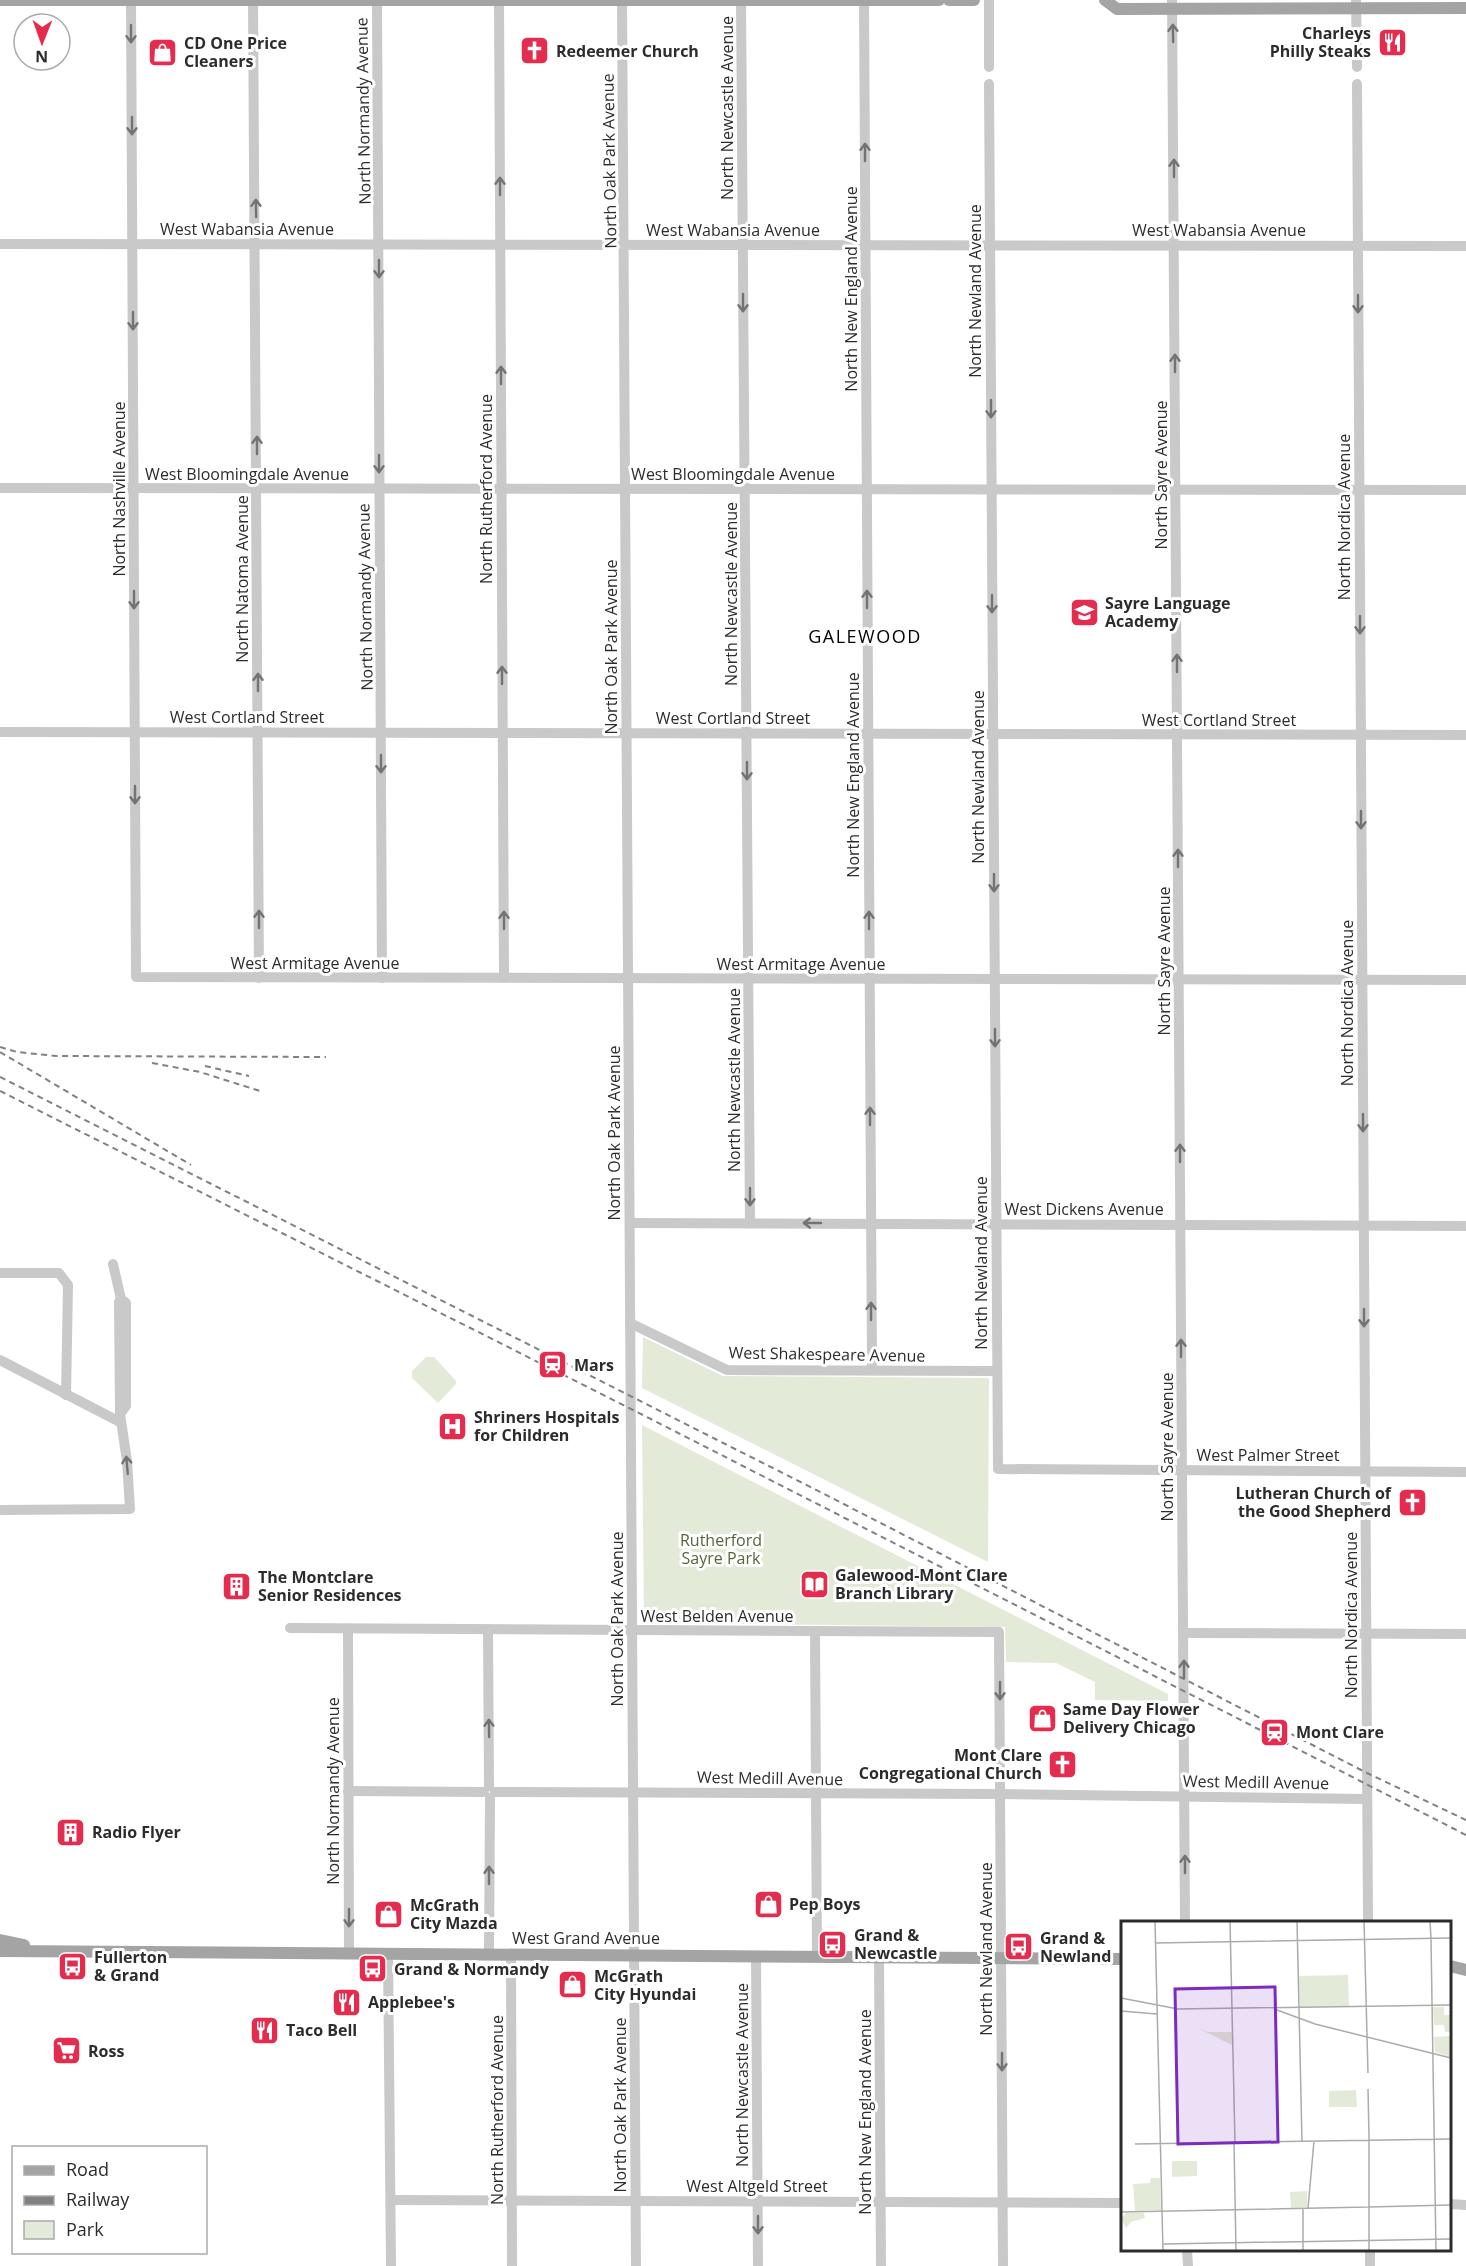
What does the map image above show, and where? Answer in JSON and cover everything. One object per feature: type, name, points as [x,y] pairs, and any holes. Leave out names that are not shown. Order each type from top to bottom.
[{"type":"main road","points":[[0,0],[939,0]]},
{"type":"main road","points":[[949,0],[974,0]]},
{"type":"main road","points":[[1105,0],[1117,9],[1172,4],[1412,4],[1466,8]]},
{"type":"main road","name":"West Grand Avenue","points":[[0,1940],[49,1951]]},
{"type":"main road","name":"West Grand Avenue","points":[[0,1951],[1121,1959]]},
{"type":"main road","points":[[1451,1966],[1466,1970]]},
{"type":"street","name":"North Nashville Avenue","points":[[131,0],[136,977]]},
{"type":"street","name":"North Natoma Avenue","points":[[254,0],[259,978]]},
{"type":"street","name":"North Normandy Avenue","points":[[377,0],[382,978]]},
{"type":"street","name":"North Rutherford Avenue","points":[[499,0],[504,978]]},
{"type":"street","name":"North Oak Park Avenue","points":[[622,0],[636,2266]]},
{"type":"street","name":"North Newcastle Avenue","points":[[741,0],[750,1223]]},
{"type":"street","name":"North New England Avenue","points":[[864,0],[872,1370]]},
{"type":"street","points":[[989,0],[989,67]]},
{"type":"street","name":"North Sayre Avenue","points":[[1172,4],[1185,1921]]},
{"type":"street","points":[[1356,4],[1357,67]]},
{"type":"street","name":"North Newland Avenue","points":[[989,84],[998,1469]]},
{"type":"street","name":"North Nordica Avenue","points":[[1357,84],[1368,1921]]},
{"type":"street","name":"West Wabansia Avenue","points":[[0,244],[1466,246]]},
{"type":"street","name":"West Bloomingdale Avenue","points":[[0,488],[1466,490]]},
{"type":"street","name":"West Cortland Street","points":[[0,732],[1466,735]]},
{"type":"street","name":"West Armitage Avenue","points":[[136,977],[1466,980]]},
{"type":"street","name":"West Dickens Avenue","points":[[630,1223],[1466,1226]]},
{"type":"street","points":[[0,1510],[130,1509],[127,1461],[120,1418],[119,1302],[121,1299],[113,1264]]},
{"type":"street","points":[[0,1273],[59,1273],[68,1285],[66,1395]]},
{"type":"street","name":"West Shakespeare Avenue","points":[[630,1323],[727,1370],[997,1371]]},
{"type":"street","points":[[0,1360],[66,1395],[120,1418]]},
{"type":"street","name":"West Palmer Street","points":[[998,1469],[1466,1472]]},
{"type":"street","name":"West Belden Avenue","points":[[290,1628],[999,1632]]},
{"type":"street","name":"North Normandy Avenue","points":[[348,1629],[349,1953]]},
{"type":"street","points":[[488,1629],[489,1954]]},
{"type":"street","points":[[815,1631],[817,1957]]},
{"type":"street","name":"North Newland Avenue","points":[[999,1632],[1003,2266]]},
{"type":"street","points":[[1183,1632],[1466,1634]]},
{"type":"street","name":"West Medill Avenue","points":[[348,1791],[633,1791],[1367,1799]]},
{"type":"street","points":[[388,1953],[391,2266]]},
{"type":"street","name":"North Rutherford Avenue","points":[[511,1954],[512,2266]]},
{"type":"street","name":"North Newcastle Avenue","points":[[756,1956],[758,2266]]},
{"type":"street","name":"North New England Avenue","points":[[879,1957],[881,2266]]},
{"type":"street","name":"West Altgeld Street","points":[[391,2200],[1121,2203]]},
{"type":"street","points":[[1451,2204],[1466,2205]]},
{"type":"street","points":[[1187,2251],[1188,2266]]},
{"type":"green space","points":[[643,1337],[723,1376],[989,1378],[988,1562],[642,1388]]},
{"type":"green space","points":[[426,1357],[434,1357],[456,1381],[456,1384],[438,1403],[412,1378],[412,1371]]},
{"type":"green space","name":"Rutherford Sayre Park","points":[[642,1425],[1168,1694],[1168,1701],[1095,1700],[1095,1682],[1056,1663],[1006,1662],[1005,1627],[644,1623]]},
{"type":"railway","points":[[0,1047],[17,1052],[56,1056],[326,1057]]},
{"type":"railway","points":[[0,1052],[191,1165]]},
{"type":"railway","points":[[152,1063],[200,1072],[260,1091]]},
{"type":"railway","points":[[205,1066],[249,1076]]},
{"type":"railway","points":[[0,1077],[832,1498],[1367,1773],[1466,1820]]},
{"type":"railway","points":[[0,1091],[643,1415],[1466,1835]]},
{"type":"place","name":"Charleys Philly Steaks","points":[[1392,42]]},
{"type":"place","name":"Redeemer Church","points":[[535,51]]},
{"type":"place","name":"CD One Price Cleaners","points":[[163,52]]},
{"type":"place","name":"Sayre Language Academy","points":[[1084,612]]},
{"type":"place","name":"Mars","points":[[553,1365]]},
{"type":"place","name":"Shriners Hospitals for Children","points":[[453,1426]]},
{"type":"place","name":"Lutheran Church of the Good Shepherd","points":[[1412,1502]]},
{"type":"place","name":"Galewood-Mont Clare Branch Library","points":[[814,1584]]},
{"type":"place","name":"The Montclare Senior Residences","points":[[237,1586]]},
{"type":"place","name":"Same Day Flower Delivery Chicago","points":[[1042,1718]]},
{"type":"place","name":"Mont Clare","points":[[1275,1732]]},
{"type":"place","name":"Mont Clare Congregational Church","points":[[1063,1764]]},
{"type":"place","name":"Radio Flyer","points":[[71,1832]]},
{"type":"place","name":"Pep Boys","points":[[768,1904]]},
{"type":"place","name":"McGrath City Mazda","points":[[389,1914]]},
{"type":"place","name":"Grand & Newcastle","points":[[833,1944]]},
{"type":"place","name":"Grand & Newland","points":[[1019,1947]]},
{"type":"place","name":"Fullerton & Grand","points":[[73,1966]]},
{"type":"place","name":"Grand & Normandy","points":[[373,1969]]},
{"type":"place","name":"McGrath City Hyundai","points":[[573,1985]]},
{"type":"place","name":"Applebee's","points":[[347,2002]]},
{"type":"place","name":"Taco Bell","points":[[265,2030]]},
{"type":"place","name":"Ross","points":[[67,2051]]},
{"type":"district","name":"GALEWOOD","points":[[865,637]]}]
